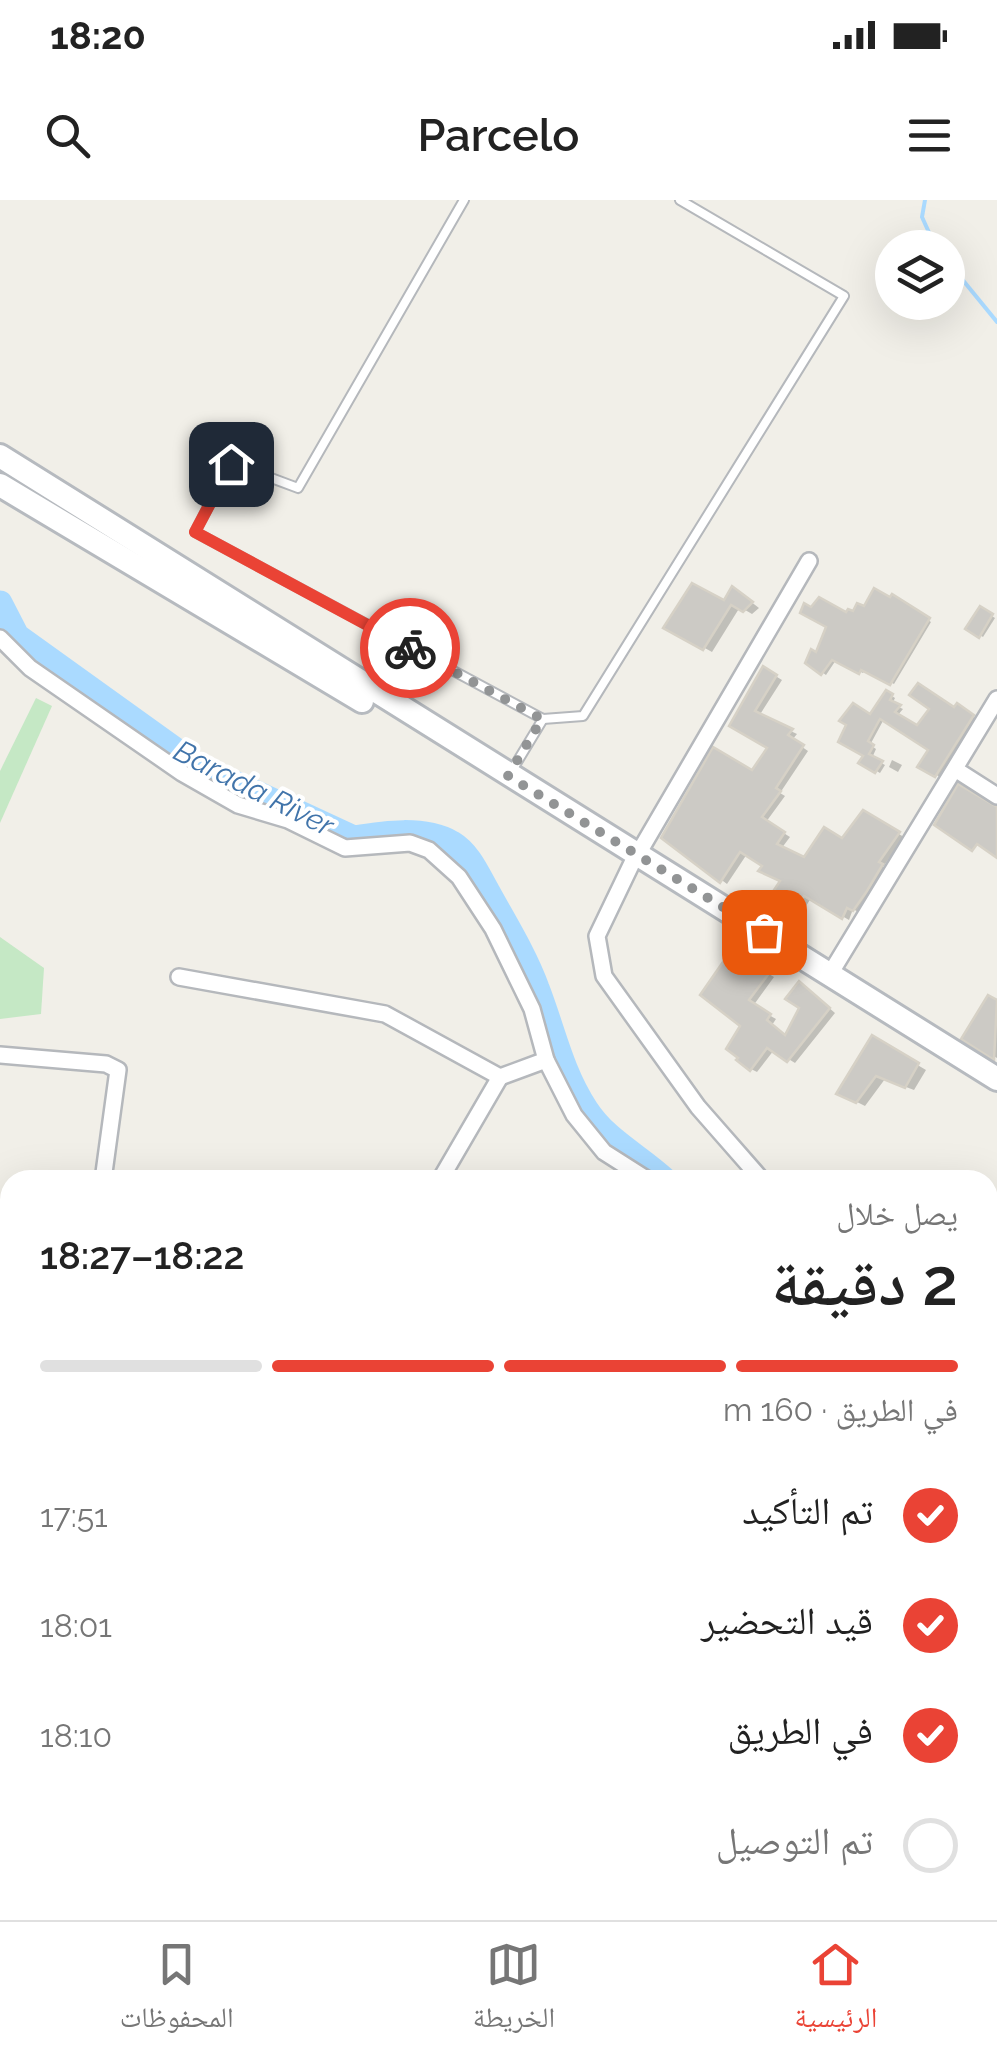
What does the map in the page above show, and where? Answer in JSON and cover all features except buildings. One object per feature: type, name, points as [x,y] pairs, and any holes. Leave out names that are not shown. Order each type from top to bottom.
[{"type":"main road","points":[[0,456],[508,776],[997,1096]]},
{"type":"main road","points":[[0,485],[830,974],[997,1079]]},
{"type":"street","points":[[753,1170],[698,1107],[604,976],[597,936],[635,859],[808,561]]},
{"type":"street","points":[[0,638],[30,668],[182,772],[238,804],[288,820],[346,848],[410,843],[429,850],[459,877],[493,928],[532,1010],[546,1060],[574,1115],[604,1152],[632,1170]]},
{"type":"street","points":[[830,974],[997,698]]},
{"type":"street","points":[[955,769],[997,796]]},
{"type":"street","points":[[179,978],[385,1014],[500,1077]]},
{"type":"street","points":[[0,1055],[106,1064],[118,1070],[104,1170]]},
{"type":"street","points":[[446,1170],[500,1077],[546,1060]]},
{"type":"lane","points":[[464,200],[298,488],[231,464],[195,532],[542,719],[583,716],[844,296],[680,200]]},
{"type":"lane","points":[[508,776],[542,719]]},
{"type":"green space","points":[[36,698],[52,706],[0,823],[0,771]]},
{"type":"green space","points":[[0,937],[44,968],[41,1014],[0,1019]]},
{"type":"waterway","points":[[925,200],[922,217],[928,230]]},
{"type":"waterway","points":[[965,283],[997,322]]},
{"type":"waterway","name":"Barada River","points":[[0,603],[17,636],[198,766],[354,838],[417,833],[441,838],[458,848],[477,872],[527,963],[577,1095],[594,1120],[653,1170]]},
{"type":"way so far","points":[[410,648],[542,719],[508,776],[764,932]]},
{"type":"route","points":[[231,464],[195,532],[410,648]]}]
